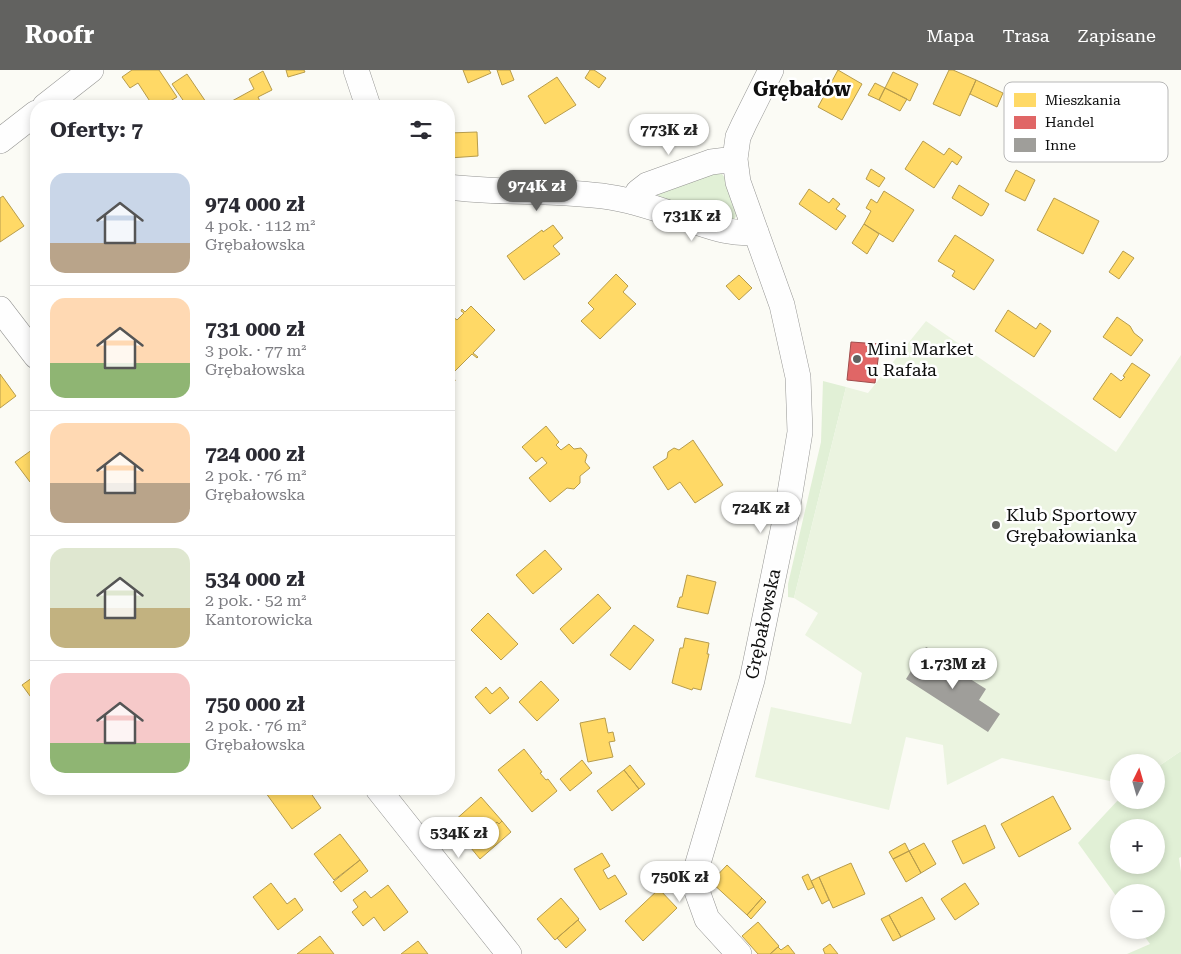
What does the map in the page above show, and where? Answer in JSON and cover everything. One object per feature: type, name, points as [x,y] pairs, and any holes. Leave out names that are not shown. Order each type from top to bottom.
[{"type":"street","points":[[53,100],[91,70]]},
{"type":"street","points":[[356,70],[366,100]]},
{"type":"street","name":"Grębałowska","points":[[739,954],[707,919],[693,880],[752,680],[800,432],[798,376],[782,305],[738,182],[735,159],[738,138],[771,70]]},
{"type":"street","points":[[0,142],[30,118]]},
{"type":"street","points":[[633,202],[638,192],[647,186],[711,162],[735,159]]},
{"type":"street","points":[[455,187],[578,193],[633,202],[719,230],[744,234],[756,232]]},
{"type":"street","points":[[0,309],[30,348]]},
{"type":"street","points":[[383,795],[509,954]]},
{"type":"green space","points":[[720,171],[725,178],[737,214],[734,220],[659,198],[658,193]]},
{"type":"green space","name":"Klub Sportowy Grębałowianka","points":[[926,321],[1116,452],[1181,355],[1181,751],[1165,762],[1165,754],[1110,754],[1110,781],[1002,758],[947,785],[943,745],[906,737],[889,810],[755,777],[771,707],[851,724],[862,673],[805,635],[818,613],[794,598],[846,387],[868,393]]},
{"type":"green space","points":[[823,381],[846,387],[794,598],[788,597],[788,584],[821,442]]},
{"type":"green space","points":[[1181,751],[1181,857],[1179,858],[1181,872],[1181,954],[1127,954],[1150,944],[1146,939],[1165,939],[1165,884],[1110,884],[1110,887],[1078,843],[1110,809],[1165,809],[1165,762]]},
{"type":"building: Mieszkania","points":[[132,70],[159,70],[177,97],[172,100],[149,100],[138,83],[130,88],[122,77]]},
{"type":"building: Mieszkania","points":[[286,70],[304,70],[305,72],[288,77]]},
{"type":"building: Mieszkania","points":[[463,70],[489,70],[491,73],[468,83]]},
{"type":"building: Mieszkania","points":[[497,70],[510,70],[514,80],[502,85]]},
{"type":"building: Mieszkania","points":[[590,70],[594,70],[606,78],[599,88],[585,78]]},
{"type":"building: Mieszkania","points":[[838,70],[862,84],[842,120],[818,107]]},
{"type":"building: Mieszkania","points":[[949,70],[976,80],[960,116],[933,104]]},
{"type":"building: Mieszkania","points":[[263,71],[272,90],[258,97],[259,100],[234,100],[254,89],[249,79]]},
{"type":"building: Mieszkania","points":[[893,72],[918,84],[910,101],[885,88]]},
{"type":"building: Mieszkania","points":[[187,74],[205,100],[183,100],[172,84]]},
{"type":"building: Mieszkania","points":[[557,77],[576,105],[545,124],[528,96]]},
{"type":"building: Mieszkania","points":[[976,80],[1003,93],[997,107],[970,94]]},
{"type":"building: Mieszkania","points":[[875,83],[885,88],[879,100],[868,95]]},
{"type":"building: Mieszkania","points":[[885,88],[907,99],[900,111],[879,100]]},
{"type":"building: Mieszkania","points":[[477,132],[478,156],[455,158],[455,133]]},
{"type":"building: Mieszkania","points":[[923,141],[944,155],[949,148],[962,157],[957,165],[952,161],[934,188],[905,169]]},
{"type":"building: Mieszkania","points":[[871,169],[885,178],[879,187],[866,179]]},
{"type":"building: Mieszkania","points":[[1016,170],[1035,180],[1025,201],[1005,191]]},
{"type":"building: Mieszkania","points":[[959,185],[989,204],[983,215],[981,216],[952,198]]},
{"type":"building: Mieszkania","points":[[809,189],[829,203],[833,198],[840,204],[836,209],[846,216],[836,230],[799,204]]},
{"type":"building: Mieszkania","points":[[884,191],[914,210],[893,242],[864,224],[871,211],[866,208],[871,199],[877,203]]},
{"type":"building: Mieszkania","points":[[3,196],[24,226],[0,242],[0,198]]},
{"type":"building: Mieszkania","points":[[1054,198],[1099,221],[1083,254],[1037,230]]},
{"type":"building: Mieszkania","points":[[864,224],[879,234],[867,254],[852,243]]},
{"type":"building: Mieszkania","points":[[553,225],[563,238],[553,246],[560,254],[524,280],[507,256],[542,230],[543,232]]},
{"type":"building: Mieszkania","points":[[955,235],[994,260],[974,290],[952,276],[955,271],[938,261]]},
{"type":"building: Mieszkania","points":[[1123,251],[1134,258],[1119,279],[1109,272]]},
{"type":"building: Mieszkania","points":[[616,274],[628,286],[623,292],[636,304],[600,339],[581,321],[594,309],[588,303]]},
{"type":"building: Mieszkania","points":[[739,275],[752,288],[739,300],[726,286]]},
{"type":"building: Mieszkania","points":[[471,306],[495,330],[473,353],[478,357],[472,354],[455,371],[455,318],[457,320],[464,313],[461,311],[462,309],[465,312]]},
{"type":"building: Mieszkania","points":[[1008,310],[1036,329],[1040,323],[1051,331],[1034,357],[995,331]]},
{"type":"building: Mieszkania","points":[[1117,317],[1130,326],[1134,333],[1143,340],[1131,356],[1103,337]]},
{"type":"building: Mieszkania","points":[[1132,363],[1150,375],[1120,418],[1093,399],[1111,373],[1121,381]]},
{"type":"building: Mieszkania","points":[[0,374],[16,396],[0,408]]},
{"type":"building: Mieszkania","points":[[546,426],[559,442],[556,445],[561,450],[569,444],[574,449],[581,448],[587,455],[585,462],[590,468],[580,476],[580,483],[574,489],[567,488],[550,502],[529,478],[547,463],[542,457],[536,462],[522,447]]},
{"type":"building: Mieszkania","points":[[693,440],[723,485],[695,503],[680,482],[668,490],[653,467],[667,458],[668,452],[674,448],[679,450]]},
{"type":"building: Mieszkania","points":[[30,451],[30,482],[15,462]]},
{"type":"building: Mieszkania","points":[[545,550],[562,569],[533,594],[516,575]]},
{"type":"building: Mieszkania","points":[[687,575],[716,582],[708,614],[677,607],[680,597],[682,597]]},
{"type":"building: Mieszkania","points":[[598,594],[611,608],[573,644],[560,629]]},
{"type":"building: Mieszkania","points":[[488,613],[518,644],[501,660],[471,630]]},
{"type":"building: Mieszkania","points":[[634,625],[654,640],[630,670],[610,655]]},
{"type":"building: Mieszkania","points":[[685,638],[709,643],[707,654],[709,654],[701,690],[693,688],[692,690],[672,683],[680,648],[683,648]]},
{"type":"building: Mieszkania","points":[[30,679],[30,696],[22,685]]},
{"type":"building: Mieszkania","points":[[541,681],[559,700],[537,721],[519,702]]},
{"type":"building: Mieszkania","points":[[486,687],[492,694],[500,687],[509,698],[490,714],[475,697]]},
{"type":"building: Mieszkania","points":[[605,718],[608,733],[613,732],[615,741],[609,742],[613,757],[588,762],[580,723]]},
{"type":"building: Mieszkania","points":[[524,749],[542,772],[540,773],[546,780],[548,779],[557,791],[532,812],[498,770]]},
{"type":"building: Mieszkania","points":[[582,760],[592,773],[570,791],[560,779]]},
{"type":"building: Mieszkania","points":[[630,765],[645,784],[639,789],[624,770]]},
{"type":"building: Mieszkania","points":[[624,770],[639,789],[612,811],[597,791]]},
{"type":"building: Mieszkania","points":[[267,795],[312,795],[321,808],[292,829]]},
{"type":"building: Mieszkania","points":[[1053,796],[1071,829],[1019,857],[1001,824]]},
{"type":"building: Mieszkania","points":[[481,797],[502,821],[499,824],[497,822],[473,845],[453,822]]},
{"type":"building: Mieszkania","points":[[502,821],[511,832],[480,859],[471,848],[497,822],[499,824]]},
{"type":"building: Mieszkania","points":[[985,825],[995,848],[963,864],[952,841]]},
{"type":"building: Mieszkania","points":[[447,828],[458,842],[451,849],[439,835]]},
{"type":"building: Mieszkania","points":[[340,834],[360,860],[334,880],[314,854]]},
{"type":"building: Mieszkania","points":[[905,843],[909,851],[893,859],[889,852]]},
{"type":"building: Mieszkania","points":[[924,843],[936,864],[921,873],[909,851]]},
{"type":"building: Mieszkania","points":[[909,851],[921,873],[906,882],[893,859]]},
{"type":"building: Mieszkania","points":[[602,853],[610,866],[603,870],[608,879],[615,875],[627,894],[600,910],[574,869]]},
{"type":"building: Mieszkania","points":[[360,860],[368,871],[341,892],[333,882]]},
{"type":"building: Mieszkania","points":[[851,863],[865,894],[833,908],[819,877]]},
{"type":"building: Mieszkania","points":[[727,865],[762,898],[747,915],[711,882]]},
{"type":"building: Mieszkania","points":[[808,874],[814,887],[808,890],[802,877]]},
{"type":"building: Mieszkania","points":[[819,877],[829,900],[822,904],[811,881]]},
{"type":"building: Mieszkania","points":[[271,883],[287,904],[295,898],[303,910],[278,930],[253,897]]},
{"type":"building: Mieszkania","points":[[965,883],[979,904],[955,920],[941,899]]},
{"type":"building: Mieszkania","points":[[388,885],[408,912],[384,931],[374,917],[363,926],[352,912],[358,907],[353,900],[365,891],[371,898]]},
{"type":"building: Mieszkania","points":[[659,889],[677,908],[643,941],[625,921]]},
{"type":"building: Mieszkania","points":[[922,897],[935,919],[901,937],[889,915]]},
{"type":"building: Mieszkania","points":[[561,898],[579,919],[555,940],[537,919]]},
{"type":"building: Mieszkania","points":[[762,898],[766,902],[751,919],[747,915]]},
{"type":"building: Mieszkania","points":[[889,915],[901,937],[893,941],[881,919]]},
{"type":"building: Mieszkania","points":[[578,920],[586,930],[566,948],[557,938]]},
{"type":"building: Mieszkania","points":[[758,922],[779,946],[770,954],[758,954],[742,936]]},
{"type":"building: Mieszkania","points":[[320,936],[334,954],[297,954]]},
{"type":"building: Mieszkania","points":[[418,941],[428,954],[401,954]]},
{"type":"building: Mieszkania","points":[[830,944],[838,954],[825,954],[823,949]]},
{"type":"building: Mieszkania","points":[[788,945],[795,954],[770,954],[778,947],[781,950]]},
{"type":"building: Handel","points":[[851,342],[880,344],[875,383],[847,380]]},
{"type":"building: Inne","points":[[926,647],[928,648],[926,651],[986,689],[979,700],[1000,714],[988,732],[906,679]]},
{"type":"place","name":"Mini Market u Rafała","points":[[857,359]]},
{"type":"place","name":"Klub Sportowy Grębałowianka","points":[[996,525]]},
{"type":"district","name":"Grębałów","points":[[802,89]]}]
